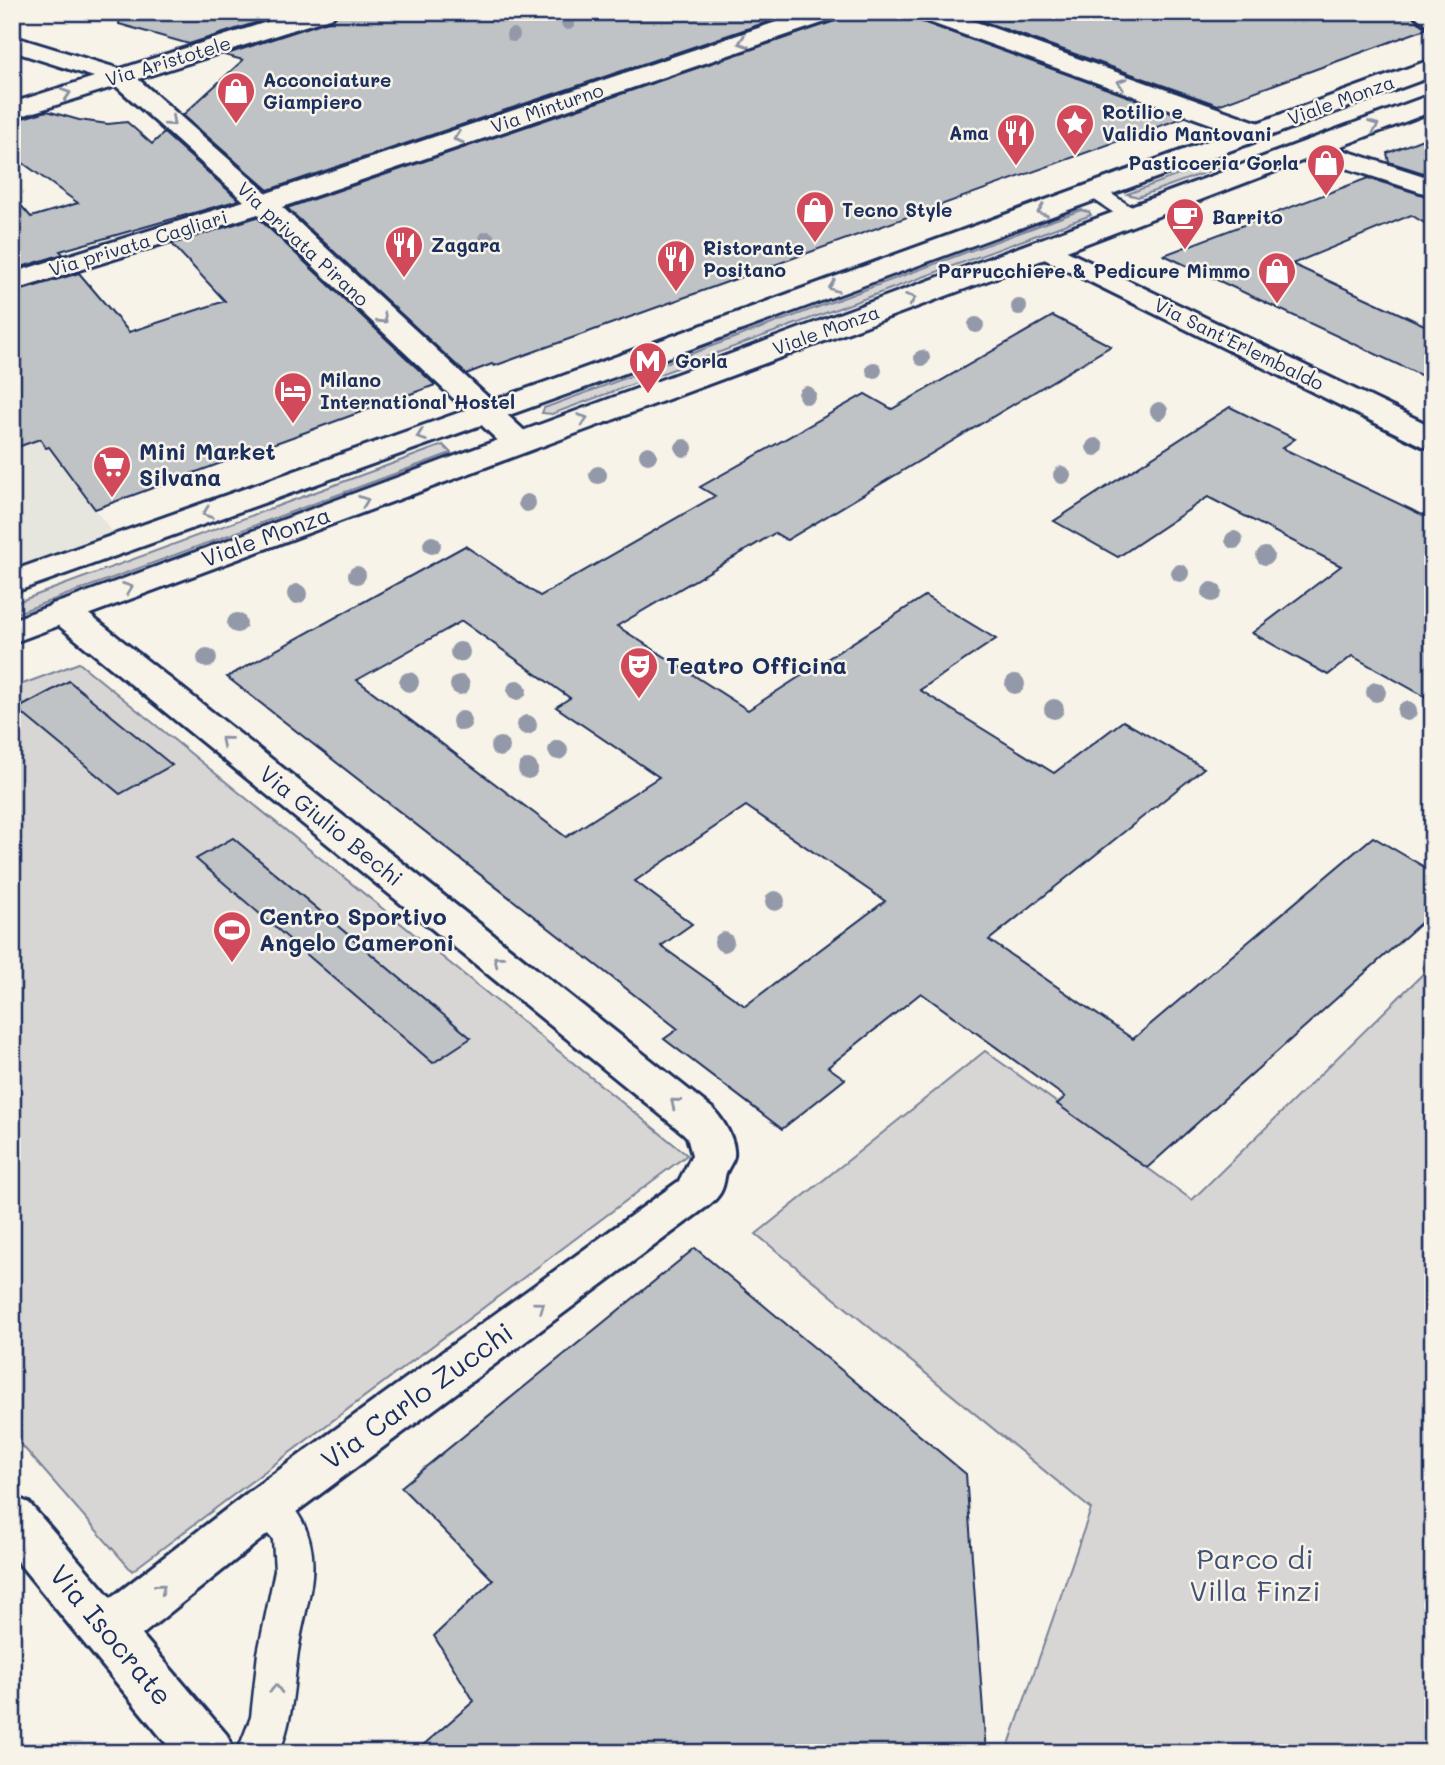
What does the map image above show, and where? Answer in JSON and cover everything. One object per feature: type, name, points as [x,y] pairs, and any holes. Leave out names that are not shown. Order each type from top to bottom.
[{"type":"street","name":"Via Aristotele","points":[[12,111],[324,12]]},
{"type":"street","name":"Via Minturno","points":[[263,204],[831,12]]},
{"type":"street","points":[[925,12],[1256,131]]},
{"type":"street","points":[[1423,12],[1433,18]]},
{"type":"street","points":[[12,43],[120,76]]},
{"type":"street","name":"Viale Monza","points":[[12,583],[1431,69]]},
{"type":"street","name":"Via privata Pirano","points":[[120,76],[263,204],[485,413]]},
{"type":"street","name":"Viale Monza","points":[[12,632],[1315,149],[1433,102]]},
{"type":"street","name":"Viale Monza","points":[[1256,131],[1315,149]]},
{"type":"street","points":[[1315,149],[1433,188]]},
{"type":"street","name":"Via privata Cagliari","points":[[12,282],[263,204]]},
{"type":"street","name":"Via Sant'Erlembaldo","points":[[1046,249],[1433,439]]},
{"type":"street","points":[[485,413],[519,443]]},
{"type":"street","name":"Via Giulio Bechi","points":[[64,612],[698,1121],[707,1131],[713,1155]]},
{"type":"street","name":"Via Carlo Zucchi","points":[[108,1631],[267,1506],[694,1193],[704,1184],[703,1175],[713,1155]]},
{"type":"street","name":"Via Isocrate","points":[[12,1518],[208,1753]]},
{"type":"lane","points":[[1094,191],[1134,216]]},
{"type":"lane","points":[[257,1753],[268,1734],[273,1716],[278,1652],[296,1572],[291,1539],[281,1520],[267,1506]]},
{"type":"shaded area","points":[[12,403],[122,544],[12,583]]},
{"type":"green space","points":[[1216,161],[1226,165],[1138,197],[1127,194]]},
{"type":"green space","points":[[1081,210],[1091,215],[552,414],[542,413],[544,408]]},
{"type":"green space","points":[[443,445],[451,453],[12,615],[12,604]]},
{"type":"green space","name":"Centro Sportivo Angelo Cameroni","points":[[79,663],[687,1155],[132,1571],[12,1434],[12,688]]},
{"type":"green space","name":"Parco di Villa Finzi","points":[[1433,964],[1433,1753],[1006,1753],[1091,1509],[756,1234],[985,1051],[1192,1200]]},
{"type":"building","points":[[121,12],[289,12],[189,44],[119,24]]},
{"type":"building","points":[[338,12],[797,12],[268,190],[183,115],[243,60],[224,55],[334,19]]},
{"type":"building","points":[[845,12],[910,12],[914,19],[1185,117],[466,374],[287,208],[841,19]]},
{"type":"building","points":[[957,12],[1408,12],[1422,25],[1431,27],[1218,105]]},
{"type":"building","points":[[47,111],[79,120],[108,124],[127,122],[152,144],[164,133],[239,200],[60,251],[63,254],[12,270],[12,195],[31,217],[78,203],[12,155],[12,121]]},
{"type":"building","points":[[1433,135],[1433,176],[1389,162],[1387,153]]},
{"type":"building","points":[[1368,178],[1433,198],[1433,228],[1411,215],[1292,264],[1433,329],[1433,381],[1164,255]]},
{"type":"building","points":[[257,217],[435,385],[95,509],[49,447],[46,448],[40,439],[12,449],[12,293],[79,273],[129,332],[225,301],[172,244]]},
{"type":"building","points":[[1053,316],[1111,346],[787,540],[775,533],[617,626],[748,710],[925,596],[996,639],[920,690],[1054,773],[1123,721],[1204,768],[989,940],[1133,1039],[1373,837],[1433,872],[1433,912],[1147,1168],[1057,1104],[1065,1097],[921,993],[828,1067],[845,1079],[782,1129],[664,1039],[678,1029],[227,677],[465,546],[540,596],[715,496],[700,487],[865,394],[892,409]],"holes":[[[462,621],[570,698],[556,707],[659,777],[566,837],[357,680]],[[746,806],[885,901],[745,1006],[661,946],[692,924],[635,881]]]},
{"type":"building","points":[[1230,407],[1295,439],[1282,448],[1433,520],[1433,701],[1352,656],[1328,675],[1252,633],[1341,566],[1208,497],[1118,557],[1054,521]]},
{"type":"building","points":[[69,681],[172,765],[120,794],[17,709]]},
{"type":"building","points":[[233,838],[471,1038],[433,1063],[196,859]]},
{"type":"building","points":[[695,1248],[966,1474],[986,1753],[414,1753],[474,1701],[434,1636],[493,1580],[401,1487]]},
{"type":"place","name":"Acconciature Giampiero","points":[[236,125]]},
{"type":"place","name":"Rotilio e Validio Mantovani","points":[[1075,157]]},
{"type":"place","name":"Ama","points":[[1016,167]]},
{"type":"place","name":"Pasticceria Gorla","points":[[1326,197]]},
{"type":"place","name":"Tecno Style","points":[[815,244]]},
{"type":"place","name":"Barrito","points":[[1185,251]]},
{"type":"place","name":"Zagara","points":[[404,279]]},
{"type":"place","name":"Ristorante Positano","points":[[676,293]]},
{"type":"place","name":"Parrucchiere & Pedicure Mimmo","points":[[1277,305]]},
{"type":"place","name":"Gorla","points":[[648,395]]},
{"type":"place","name":"Milano International Hostel","points":[[293,425]]},
{"type":"place","name":"Mini Market Silvana","points":[[112,499]]},
{"type":"place","name":"Teatro Officina","points":[[639,700]]},
{"type":"place","name":"Centro Sportivo Angelo Cameroni","points":[[232,964]]}]
